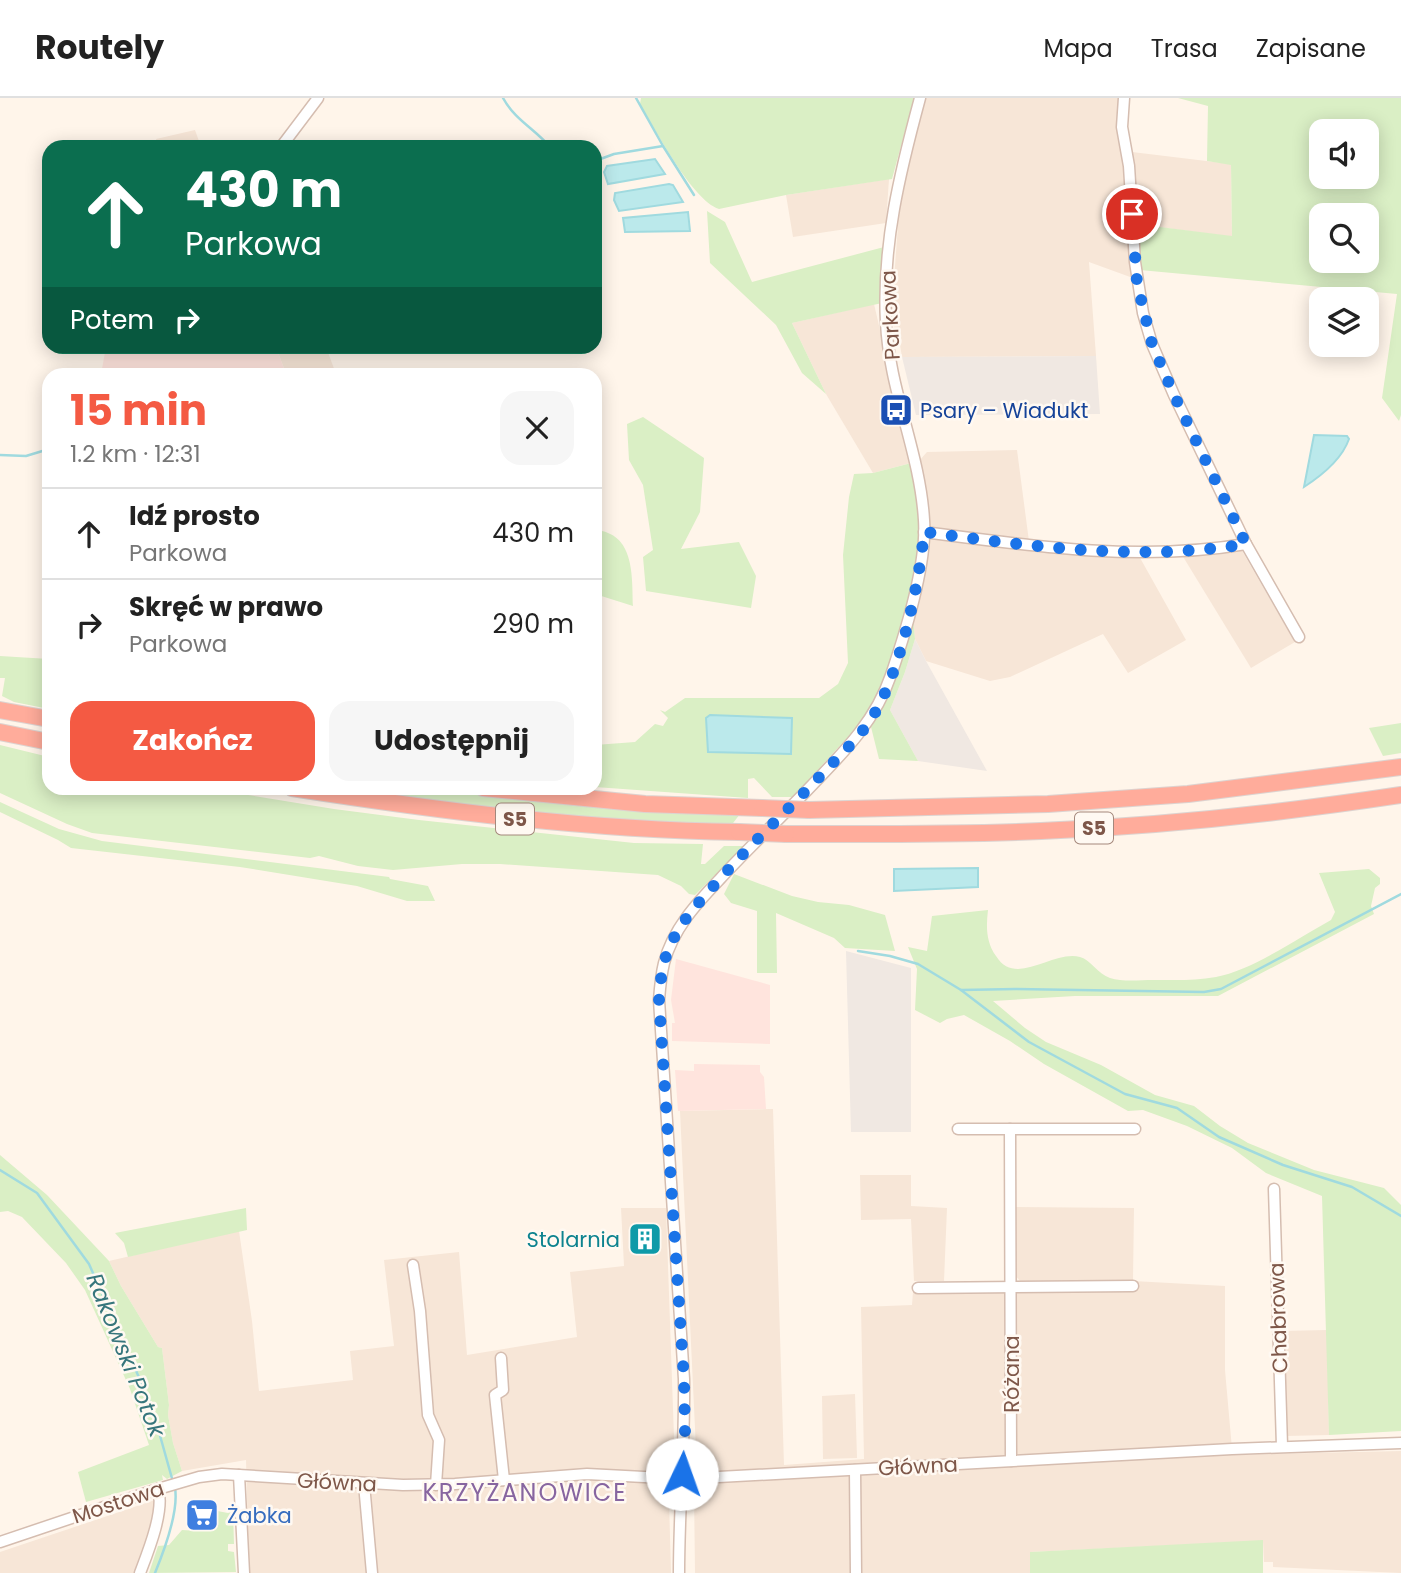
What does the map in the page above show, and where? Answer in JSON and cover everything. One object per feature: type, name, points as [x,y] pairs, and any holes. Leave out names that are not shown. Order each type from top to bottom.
[{"type":"highway","points":[[0,710],[42,718]]},
{"type":"highway","points":[[0,732],[42,741]]},
{"type":"highway","name":"S5","points":[[554,795],[645,804],[809,810],[939,808],[1188,794],[1401,767]]},
{"type":"highway","name":"S5","points":[[338,795],[569,825],[656,831],[934,835],[1185,822],[1401,795]]},
{"type":"street","points":[[286,140],[318,98]]},
{"type":"street","name":"Parkowa","points":[[679,1573],[680,1496],[685,1432],[684,1379],[659,1000],[664,964],[675,936],[690,911],[851,744],[872,717],[885,691],[902,640],[918,575],[924,532],[918,479],[888,344],[888,240],[893,206],[920,98]]},
{"type":"street","points":[[1124,98],[1122,127],[1129,166],[1135,262],[1143,313],[1152,344],[1246,544],[1299,637]]},
{"type":"street","points":[[924,532],[1035,546],[1117,551],[1206,551],[1246,544]]},
{"type":"street","points":[[958,1129],[1135,1129]]},
{"type":"street","name":"Różana","points":[[1010,1129],[1011,1461]]},
{"type":"street","name":"Chabrowa","points":[[1274,1189],[1282,1446]]},
{"type":"street","points":[[413,1265],[420,1311],[428,1415],[439,1440],[436,1485]]},
{"type":"street","points":[[918,1288],[1133,1286]]},
{"type":"street","points":[[501,1358],[503,1390],[495,1395],[504,1480]]},
{"type":"street","name":"Główna","points":[[239,1475],[364,1484],[436,1485],[587,1474],[682,1479],[1282,1446],[1401,1443]]},
{"type":"street","points":[[855,1470],[856,1573]]},
{"type":"street","name":"Mostowa","points":[[0,1542],[208,1475],[239,1475]]},
{"type":"street","points":[[239,1475],[244,1573]]},
{"type":"street","points":[[364,1484],[372,1573]]},
{"type":"street","points":[[140,1573],[150,1547],[163,1488]]},
{"type":"shaded area","points":[[914,98],[1128,98],[1127,135],[1132,152],[1231,164],[1232,237],[1137,224],[1133,278],[1089,262],[1096,356],[902,357],[900,345],[895,343],[892,306],[899,212],[913,147],[901,144]]},
{"type":"shaded area","points":[[195,130],[199,140],[156,140]]},
{"type":"shaded area","points":[[889,179],[886,223],[793,237],[786,195]]},
{"type":"shaded area","points":[[874,304],[911,463],[873,473],[826,394],[792,323]]},
{"type":"shaded area","points":[[105,354],[279,354],[284,368],[102,368]]},
{"type":"shaded area","points":[[279,354],[329,354],[334,368],[284,368]]},
{"type":"shaded area","points":[[1096,356],[1100,414],[916,415],[902,357]]},
{"type":"shaded area","points":[[1017,450],[1030,549],[1139,556],[1186,640],[1128,673],[1103,634],[1010,677],[990,681],[926,661],[915,639],[913,617],[919,461],[927,452]]},
{"type":"shaded area","points":[[1241,549],[1295,642],[1251,668],[1182,555]]},
{"type":"shaded area","points":[[915,639],[987,771],[918,761],[890,710]]},
{"type":"shaded area","points":[[846,951],[911,968],[911,1132],[851,1132]]},
{"type":"shaded area","points":[[676,959],[770,985],[770,1044],[672,1041],[672,1023],[675,1023],[671,1000]]},
{"type":"shaded area","points":[[694,1064],[760,1065],[760,1072],[764,1077],[766,1109],[678,1111],[675,1070],[694,1071]]},
{"type":"shaded area","points":[[773,1109],[784,1465],[864,1459],[861,1307],[912,1305],[913,1292],[1000,1292],[1021,1282],[1015,1275],[1015,1207],[1134,1208],[1133,1281],[1225,1286],[1225,1370],[1232,1449],[1230,1455],[1401,1451],[1401,1573],[1273,1567],[1273,1562],[1264,1562],[1263,1541],[1030,1552],[1030,1573],[695,1573],[694,1490],[697,1470],[680,1111]]},
{"type":"shaded area","points":[[860,1175],[911,1175],[911,1206],[947,1208],[944,1281],[914,1281],[911,1219],[861,1220]]},
{"type":"shaded area","points":[[621,1208],[666,1208],[675,1466],[657,1470],[655,1489],[666,1492],[669,1500],[671,1573],[249,1573],[246,1460],[182,1471],[168,1415],[162,1348],[158,1347],[109,1261],[239,1231],[259,1391],[353,1380],[350,1351],[394,1346],[384,1260],[459,1252],[467,1355],[577,1337],[570,1272],[624,1266]]},
{"type":"shaded area","points":[[1327,1330],[1329,1435],[1286,1436],[1282,1331]]},
{"type":"shaded area","points":[[855,1394],[857,1458],[823,1459],[822,1396]]},
{"type":"shaded area","points":[[155,1500],[145,1550],[136,1573],[0,1573],[0,1552]]},
{"type":"green space","points":[[641,98],[914,98],[892,179],[786,195],[719,209],[708,203],[686,178],[640,104]]},
{"type":"green space","points":[[1178,98],[1401,98],[1399,421],[1382,398],[1397,294],[1379,292],[1379,287],[1322,287],[1140,270],[1136,224],[1232,236],[1231,165],[1207,161],[1208,106]]},
{"type":"green space","points":[[707,211],[725,222],[752,282],[884,247],[882,303],[792,323],[826,394],[802,373],[776,325],[710,263]]},
{"type":"green space","points":[[643,417],[704,458],[700,512],[681,549],[739,542],[756,576],[751,608],[646,591],[643,557],[653,550],[643,485],[629,460],[627,424]]},
{"type":"green space","points":[[919,461],[926,500],[913,617],[915,639],[890,710],[918,761],[879,759],[868,715],[793,797],[772,797],[754,778],[748,779],[748,798],[602,788],[602,744],[635,742],[655,724],[663,726],[668,718],[660,710],[665,712],[685,698],[819,698],[838,684],[848,663],[843,555],[849,497],[854,474],[873,473]]},
{"type":"green space","points":[[602,532],[618,539],[629,558],[633,606],[602,596]]},
{"type":"green space","points":[[0,656],[42,659],[42,708],[14,702],[2,696],[5,678],[0,678]]},
{"type":"green space","points":[[1401,723],[1401,753],[1383,756],[1369,728]]},
{"type":"green space","points":[[0,745],[42,755],[42,795],[249,795],[419,820],[634,843],[703,844],[701,864],[705,864],[724,846],[744,846],[695,895],[658,875],[500,864],[462,864],[393,870],[358,866],[319,856],[310,858],[92,833],[0,793]]},
{"type":"green space","points":[[377,795],[486,795],[740,814],[730,827],[503,812]]},
{"type":"green space","points":[[0,802],[59,829],[102,841],[389,877],[428,886],[435,901],[407,901],[357,886],[240,867],[71,848],[0,812]]},
{"type":"green space","points":[[1369,869],[1380,878],[1371,906],[1374,914],[1218,996],[1075,996],[993,1001],[1046,1042],[1101,1065],[1155,1095],[1194,1106],[1248,1143],[1314,1170],[1384,1188],[1401,1205],[1401,1431],[1329,1435],[1322,1196],[1266,1173],[1232,1148],[1187,1126],[1143,1110],[1128,1111],[964,1015],[940,1023],[915,1010],[917,969],[908,947],[927,951],[932,916],[988,910],[990,945],[1004,965],[1014,969],[1024,969],[1069,956],[1080,957],[1106,976],[1120,980],[1216,977],[1260,961],[1331,920],[1335,912],[1319,873]]},
{"type":"green space","points":[[734,874],[792,896],[849,905],[885,915],[895,951],[845,948],[834,938],[776,913],[777,973],[757,973],[757,911],[731,903],[724,894]]},
{"type":"green space","points":[[0,1155],[47,1195],[109,1261],[158,1347],[162,1348],[168,1415],[182,1471],[167,1479],[162,1475],[163,1480],[86,1502],[78,1472],[149,1445],[130,1389],[85,1290],[66,1263],[22,1217],[8,1211],[0,1212]]},
{"type":"green space","points":[[246,1208],[247,1230],[128,1257],[124,1243],[115,1233]]},
{"type":"green space","points":[[212,1510],[228,1513],[233,1511],[234,1544],[228,1544],[228,1551],[234,1552],[236,1572],[149,1573],[158,1546],[169,1545],[182,1530],[198,1531],[198,1523],[212,1523]]},
{"type":"green space","points":[[1263,1540],[1263,1573],[1030,1573],[1030,1552]]},
{"type":"water","points":[[655,159],[665,174],[608,184],[604,172],[607,166]]},
{"type":"water","points":[[673,185],[683,202],[619,211],[614,200],[615,193]]},
{"type":"water","points":[[688,212],[690,231],[625,232],[623,218]]},
{"type":"water","points":[[1314,435],[1347,436],[1349,439],[1336,460],[1304,487]]},
{"type":"water","points":[[710,715],[792,718],[791,754],[708,752],[706,718]]},
{"type":"water","points":[[978,868],[978,887],[894,891],[894,869]]},
{"type":"waterway","points":[[503,98],[513,112],[543,140]]},
{"type":"waterway","points":[[636,98],[694,195]]},
{"type":"waterway","points":[[602,158],[663,146]]},
{"type":"waterway","points":[[0,455],[26,456],[42,451]]},
{"type":"waterway","points":[[961,990],[1204,992],[1221,989],[1401,894]]},
{"type":"waterway","points":[[858,951],[918,964],[961,990],[1029,1042],[1125,1094],[1177,1108],[1219,1137],[1283,1165],[1352,1187],[1401,1216]]},
{"type":"waterway","name":"Rakowski Potok","points":[[0,1170],[37,1193],[89,1264],[152,1407],[173,1482]]},
{"type":"waterway","name":"Rakowski Potok","points":[[155,1573],[173,1520],[175,1488]]},
{"type":"place","name":"Psary – Wiadukt","points":[[896,410]]},
{"type":"place","name":"Stolarnia","points":[[645,1239]]},
{"type":"place","name":"Żabka","points":[[202,1515]]},
{"type":"district","name":"KRZYŻANOWICE","points":[[525,1492]]},
{"type":"route","points":[[682,1474],[685,1432],[684,1379],[659,1000],[668,950],[686,917],[742,855],[851,744],[872,717],[880,704],[902,640],[918,575],[924,532],[1035,546],[1117,551],[1206,551],[1246,544],[1152,344],[1137,283],[1132,214]]}]
